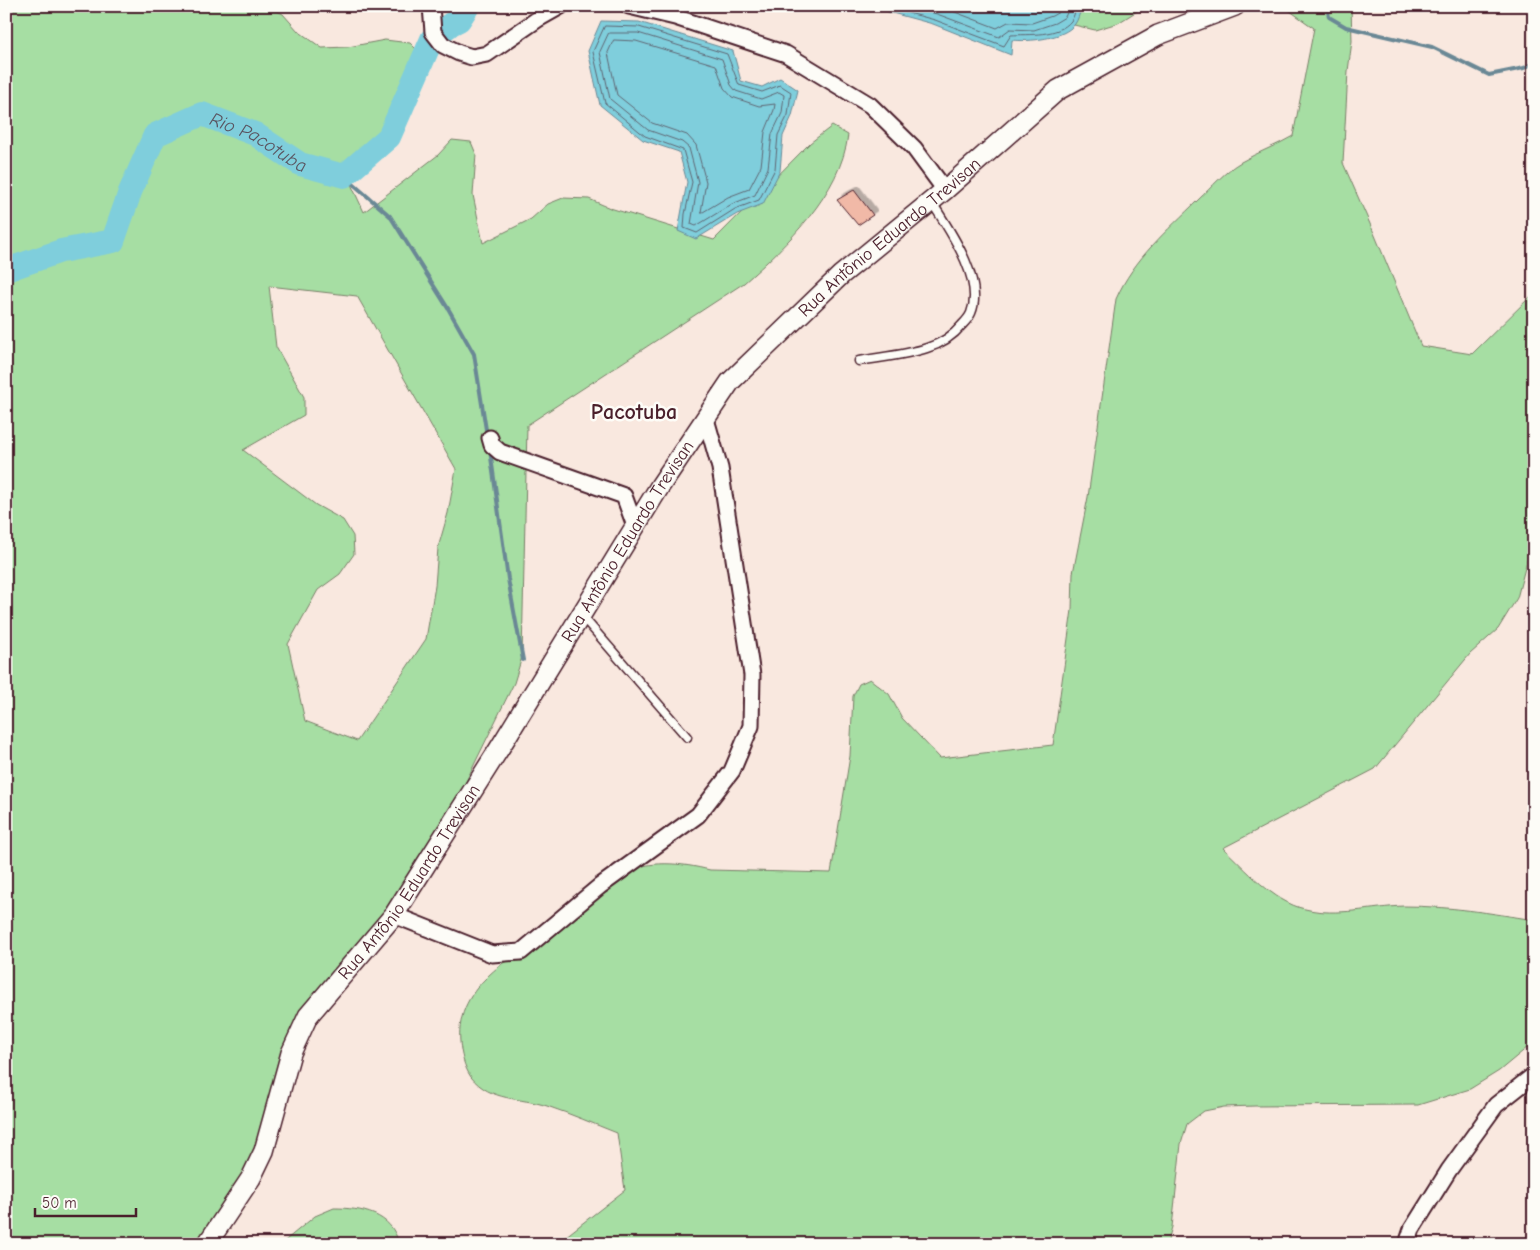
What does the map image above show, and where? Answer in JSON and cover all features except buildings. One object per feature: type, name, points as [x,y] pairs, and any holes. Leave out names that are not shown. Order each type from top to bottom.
[{"type":"street","points":[[431,6],[433,32],[443,45],[459,54],[472,57],[487,54],[538,19],[561,6]]},
{"type":"street","points":[[629,6],[675,17],[786,54],[870,105],[914,148],[938,195]]},
{"type":"street","name":"Rua Antônio Eduardo Trevisan","points":[[206,1244],[251,1178],[264,1151],[292,1053],[308,1016],[394,915],[636,526],[730,382],[841,276],[938,195],[1058,90],[1158,35],[1235,6]]},
{"type":"street","points":[[394,915],[492,954],[521,952],[600,886],[698,815],[732,770],[751,726],[752,675],[720,468],[706,419]]},
{"type":"street","points":[[490,438],[492,445],[500,452],[624,496],[636,526]]},
{"type":"street","points":[[1407,1244],[1412,1230],[1449,1170],[1496,1105],[1534,1076]]},
{"type":"lane","points":[[859,361],[927,348],[946,340],[958,330],[971,314],[974,298],[972,277],[938,195]]},
{"type":"lane","points":[[581,615],[687,737]]},
{"type":"green space","points":[[6,6],[267,6],[283,14],[298,31],[322,48],[348,47],[385,40],[410,43],[420,53],[421,77],[406,108],[343,167],[364,212],[438,155],[452,140],[471,142],[476,154],[473,195],[483,243],[531,219],[548,204],[563,198],[589,199],[610,208],[714,240],[810,143],[832,126],[848,135],[835,177],[810,217],[761,268],[744,283],[527,425],[522,657],[514,683],[454,806],[404,889],[307,1009],[262,1136],[209,1244],[6,1244]],"holes":[[[269,286],[357,296],[456,469],[448,513],[438,548],[435,586],[426,639],[357,741],[305,721],[288,644],[318,590],[340,574],[354,554],[353,536],[343,520],[316,505],[243,450],[304,415],[304,397],[276,347]]]},
{"type":"green space","points":[[1082,6],[1145,6],[1118,23],[1095,30],[1074,25]]},
{"type":"green space","points":[[1283,6],[1351,6],[1352,41],[1348,71],[1343,163],[1421,346],[1472,354],[1534,293],[1534,534],[1517,598],[1498,629],[1470,654],[1375,769],[1223,848],[1271,892],[1293,905],[1305,909],[1342,912],[1420,906],[1469,910],[1534,920],[1534,1042],[1499,1071],[1470,1089],[1418,1105],[1255,1106],[1224,1107],[1204,1111],[1187,1124],[1181,1144],[1172,1227],[1167,1244],[556,1244],[625,1190],[617,1133],[547,1106],[497,1095],[479,1085],[466,1069],[460,1046],[461,1022],[467,1004],[477,988],[490,974],[553,928],[604,885],[631,869],[654,864],[677,864],[710,870],[831,873],[850,756],[853,696],[859,684],[870,679],[889,694],[902,718],[940,758],[1053,745],[1072,610],[1073,573],[1088,497],[1116,299],[1123,284],[1152,246],[1224,175],[1241,162],[1293,136],[1314,28]]},
{"type":"green space","points":[[334,1208],[355,1209],[374,1214],[390,1225],[399,1244],[281,1244],[315,1216]]},
{"type":"water","points":[[866,6],[1082,6],[1076,22],[1070,29],[1045,38],[1012,40],[1011,55],[933,24]]},
{"type":"water","points":[[601,21],[639,22],[733,51],[741,81],[762,87],[780,78],[798,90],[792,116],[783,136],[780,171],[763,204],[737,214],[696,239],[678,231],[687,182],[679,152],[643,140],[600,105],[588,51]]},
{"type":"waterway","name":"Rio Pacotuba","points":[[6,270],[61,251],[113,241],[130,192],[155,135],[202,114],[255,134],[300,164],[344,176],[389,137],[432,39],[459,20],[468,6]]},
{"type":"waterway","points":[[1327,6],[1329,17],[1346,27],[1432,47],[1489,75],[1524,68],[1534,63]]},
{"type":"waterway","points":[[344,176],[390,216],[449,310],[474,354],[487,436]]},
{"type":"waterway","points":[[490,450],[508,579],[523,660]]},
{"type":"district","name":"Pacotuba","points":[[634,411]]}]
